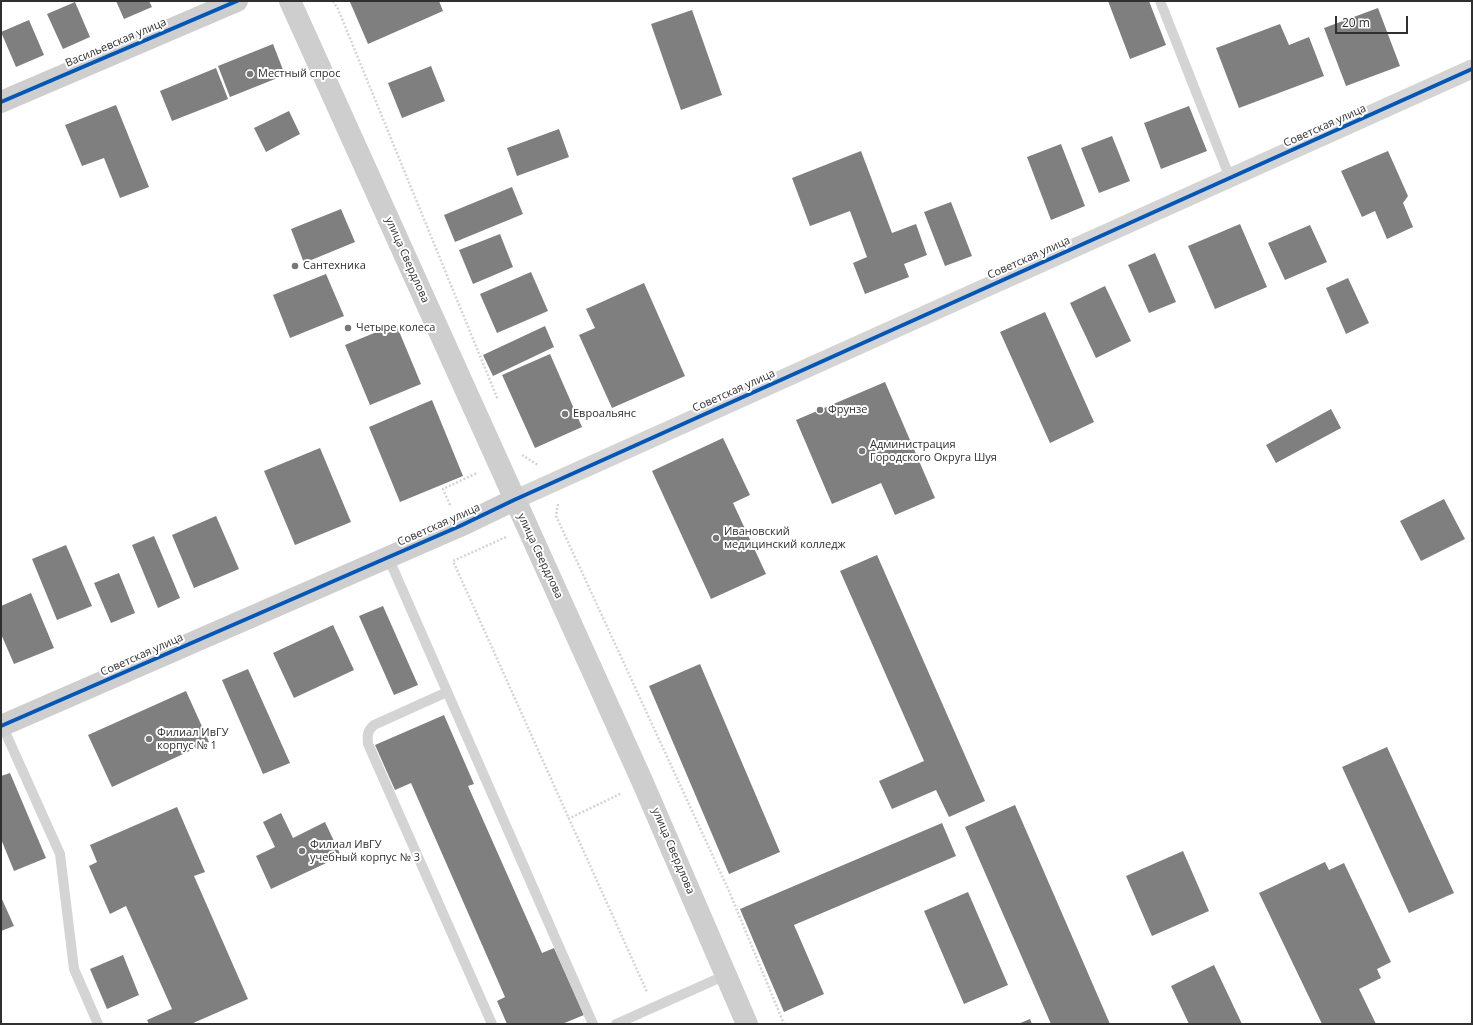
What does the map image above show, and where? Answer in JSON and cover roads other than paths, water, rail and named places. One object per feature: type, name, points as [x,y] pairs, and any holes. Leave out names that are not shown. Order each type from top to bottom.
[{"type":"main road","name":"Васильевская улица","points":[[1,102],[237,1]]},
{"type":"main road","name":"улица Свердлова","points":[[290,1],[643,783],[747,1024]]},
{"type":"main road","name":"Советская улица","points":[[2,725],[460,526],[514,500]]},
{"type":"street","name":"Советская улица","points":[[514,500],[1472,69]]},
{"type":"lane","points":[[1160,1],[1230,178]]},
{"type":"lane","points":[[388,557],[593,1024]]},
{"type":"lane","points":[[447,692],[374,725],[369,729],[367,737],[492,1024]]},
{"type":"lane","points":[[2,725],[60,854],[74,969],[98,1024]]},
{"type":"lane","points":[[616,1024],[726,975]]},
{"type":"place","name":"Местный спрос","points":[[250,74]]},
{"type":"place","name":"Сантехника","points":[[295,266]]},
{"type":"place","name":"Четыре колеса","points":[[348,328]]},
{"type":"place","name":"Фрунзе","points":[[820,410]]},
{"type":"place","name":"Евроальянс","points":[[565,414]]},
{"type":"place","name":"Администрация Городского Округа Шуя","points":[[862,451]]},
{"type":"place","name":"Ивановский медицинский колледж","points":[[716,538]]},
{"type":"place","name":"Филиал ИвГУ корпус № 1","points":[[149,739]]},
{"type":"place","name":"Филиал ИвГУ учебный корпус № 3","points":[[302,851]]}]
